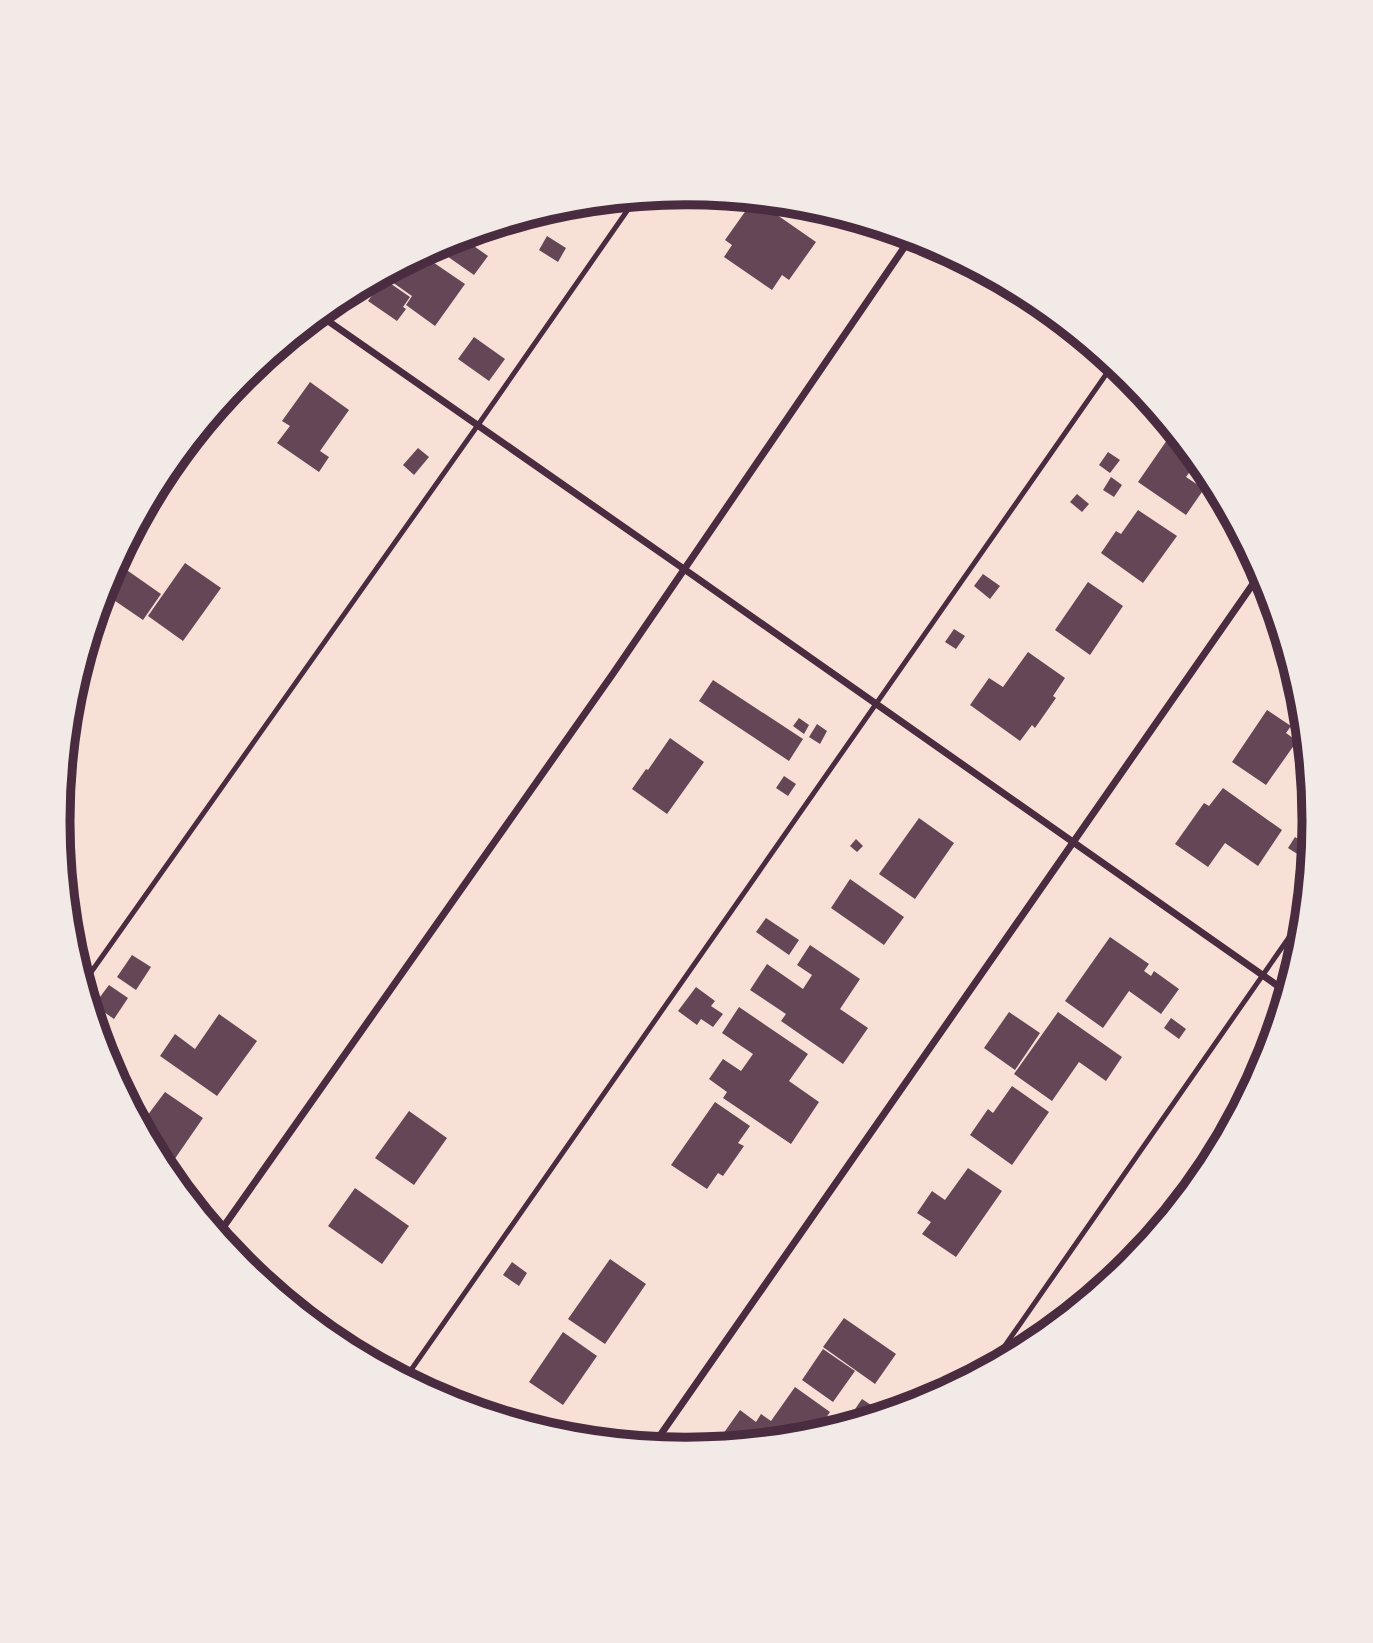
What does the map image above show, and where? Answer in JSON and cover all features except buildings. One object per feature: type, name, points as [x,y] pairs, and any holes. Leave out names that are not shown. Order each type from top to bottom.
[{"type":"street","points":[[223,1228],[612,675],[905,246]]},
{"type":"street","points":[[327,321],[1280,987]]},
{"type":"street","points":[[659,1437],[1254,582]]},
{"type":"lane","points":[[89,974],[629,208]]},
{"type":"lane","points":[[410,1372],[1108,372]]},
{"type":"lane","points":[[1001,1351],[1293,932]]}]
